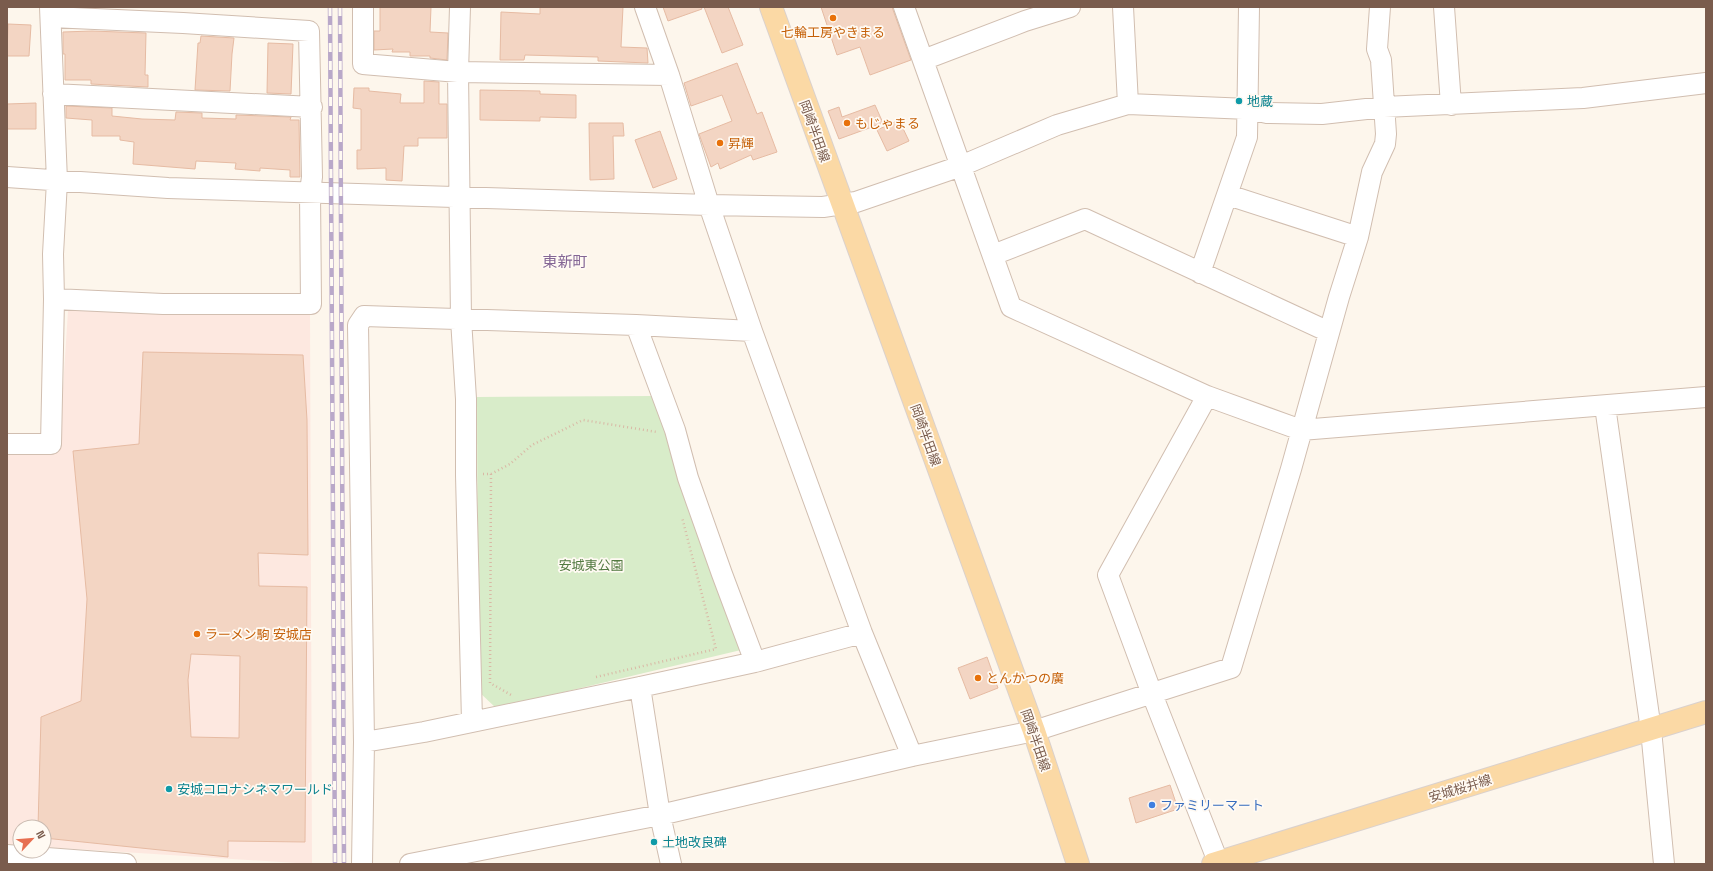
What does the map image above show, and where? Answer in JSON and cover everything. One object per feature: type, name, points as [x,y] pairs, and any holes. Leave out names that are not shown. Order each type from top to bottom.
[{"type":"main road","name":"岡崎半田線","points":[[771,7],[1034,731],[1078,864]]},
{"type":"main road","name":"安城桜井線","points":[[1217,863],[1706,712]]},
{"type":"street","points":[[363,7],[363,64],[458,72],[669,75]]},
{"type":"street","points":[[460,7],[458,72],[461,319],[466,399],[466,474],[472,721]]},
{"type":"street","points":[[645,7],[669,75],[709,205],[752,331],[862,633],[912,756]]},
{"type":"street","points":[[904,7],[1011,307],[1207,396],[1301,430],[1706,397]]},
{"type":"street","points":[[923,60],[1023,14],[1070,7]]},
{"type":"street","points":[[1123,7],[1128,104]]},
{"type":"street","points":[[1200,273],[1247,137],[1249,109],[1249,7]]},
{"type":"street","points":[[410,864],[660,815],[912,756],[1034,731],[1231,668],[1291,469],[1329,332],[1358,237],[1372,172],[1385,144],[1386,134],[1381,60],[1377,49],[1380,7]]},
{"type":"street","points":[[1444,7],[1451,105]]},
{"type":"street","points":[[7,444],[51,444],[54,299],[53,254],[57,181],[50,12],[183,15],[309,31],[312,107],[312,177],[310,192],[311,304],[163,304],[54,299]]},
{"type":"street","points":[[7,177],[168,188],[460,198],[823,207],[856,202],[961,166],[1057,126],[1128,104],[1249,109],[1267,113],[1322,114],[1384,107],[1582,98],[1706,83]]},
{"type":"street","points":[[53,94],[312,107]]},
{"type":"street","points":[[1228,195],[1358,237]]},
{"type":"street","points":[[993,255],[1085,220],[1329,332]]},
{"type":"street","points":[[362,864],[364,742],[358,325],[364,316],[752,331]]},
{"type":"street","points":[[636,326],[675,430],[688,478],[755,662]]},
{"type":"street","points":[[1207,396],[1108,575],[1217,863]]},
{"type":"street","points":[[1605,406],[1651,730],[1664,864]]},
{"type":"street","points":[[364,742],[424,732],[755,662],[862,633]]},
{"type":"street","points":[[640,687],[660,815],[671,864]]},
{"type":"street","points":[[7,855],[126,864]]},
{"type":"path","points":[[466,474],[491,474],[510,464],[532,445],[583,420],[660,432],[675,430]]},
{"type":"path","points":[[491,474],[490,683],[512,696],[520,694]]},
{"type":"path","points":[[596,677],[716,649],[681,514]]},
{"type":"shaded area","points":[[310,310],[312,864],[52,848],[52,819],[12,819],[12,844],[7,844],[7,451],[59,450],[68,311]]},
{"type":"green space","name":"安城東公園","points":[[654,396],[741,650],[496,708],[478,691],[477,397]]},
{"type":"building","points":[[380,7],[431,7],[430,32],[448,33],[447,60],[430,58],[430,56],[410,56],[410,52],[392,52],[393,49],[374,50],[374,31],[380,31]]},
{"type":"building","points":[[540,7],[623,7],[621,47],[647,48],[648,63],[598,61],[598,57],[525,55],[524,60],[500,60],[501,12],[540,14]]},
{"type":"building","points":[[663,7],[701,7],[702,9],[668,21]]},
{"type":"building","points":[[704,7],[728,7],[743,45],[722,53]]},
{"type":"building","points":[[821,7],[892,7],[911,60],[870,75],[860,47],[837,55]]},
{"type":"building","points":[[8,24],[31,25],[29,56],[7,56]]},
{"type":"building","points":[[92,31],[146,33],[145,75],[148,75],[148,87],[91,84],[91,80],[65,80],[63,32]]},
{"type":"building","points":[[201,36],[234,38],[230,91],[195,90],[198,43],[200,43]]},
{"type":"building","points":[[268,43],[293,44],[291,94],[267,93]]},
{"type":"building","points":[[737,63],[757,114],[762,112],[777,152],[753,160],[751,155],[720,169],[718,163],[711,167],[699,134],[732,121],[722,95],[691,106],[684,83]]},
{"type":"building","points":[[424,81],[439,82],[439,104],[447,104],[447,138],[418,138],[418,146],[404,146],[402,181],[386,180],[386,168],[357,169],[357,150],[361,150],[361,109],[353,108],[354,88],[369,88],[369,91],[401,94],[400,103],[424,103]]},
{"type":"building","points":[[480,90],[540,91],[540,94],[576,95],[576,118],[540,117],[540,121],[480,120]]},
{"type":"building","points":[[36,103],[36,129],[7,129],[7,104]]},
{"type":"building","points":[[875,105],[883,123],[839,139],[828,111],[839,107],[842,117]]},
{"type":"building","points":[[66,106],[112,108],[112,116],[142,119],[175,120],[176,112],[202,113],[202,118],[236,119],[236,115],[291,117],[290,120],[299,120],[300,177],[290,177],[290,170],[260,168],[260,171],[235,169],[236,163],[196,161],[195,169],[133,164],[134,142],[120,140],[120,136],[92,136],[92,120],[66,118]]},
{"type":"building","points":[[899,120],[909,141],[887,151],[877,130]]},
{"type":"building","points":[[589,123],[623,123],[624,136],[613,136],[614,179],[590,180]]},
{"type":"building","points":[[660,131],[677,179],[653,188],[635,140]]},
{"type":"building","points":[[143,352],[303,355],[307,420],[308,555],[258,553],[259,586],[307,587],[305,842],[228,841],[228,857],[52,839],[52,819],[38,819],[41,717],[81,701],[87,599],[73,451],[139,444]],"holes":[[[191,654],[240,656],[239,738],[191,737],[188,680]]]},
{"type":"building","points":[[987,657],[998,688],[970,699],[958,668]]},
{"type":"building","points":[[1170,785],[1178,809],[1136,823],[1129,798]]},
{"type":"railway","points":[[330,7],[335,864]]},
{"type":"railway","points":[[340,7],[344,864]]},
{"type":"place","name":"七輪工房やきまる","points":[[833,18]]},
{"type":"place","name":"地蔵","points":[[1239,101]]},
{"type":"place","name":"もじゃまる","points":[[847,123]]},
{"type":"place","name":"昇輝","points":[[720,143]]},
{"type":"place","name":"ラーメン駒 安城店","points":[[197,634]]},
{"type":"place","name":"とんかつの廣","points":[[978,678]]},
{"type":"place","name":"安城コロナシネマワールド","points":[[169,789]]},
{"type":"place","name":"ファミリーマート","points":[[1152,805]]},
{"type":"place","name":"土地改良碑","points":[[654,842]]},
{"type":"district","name":"東新町","points":[[565,262]]}]
